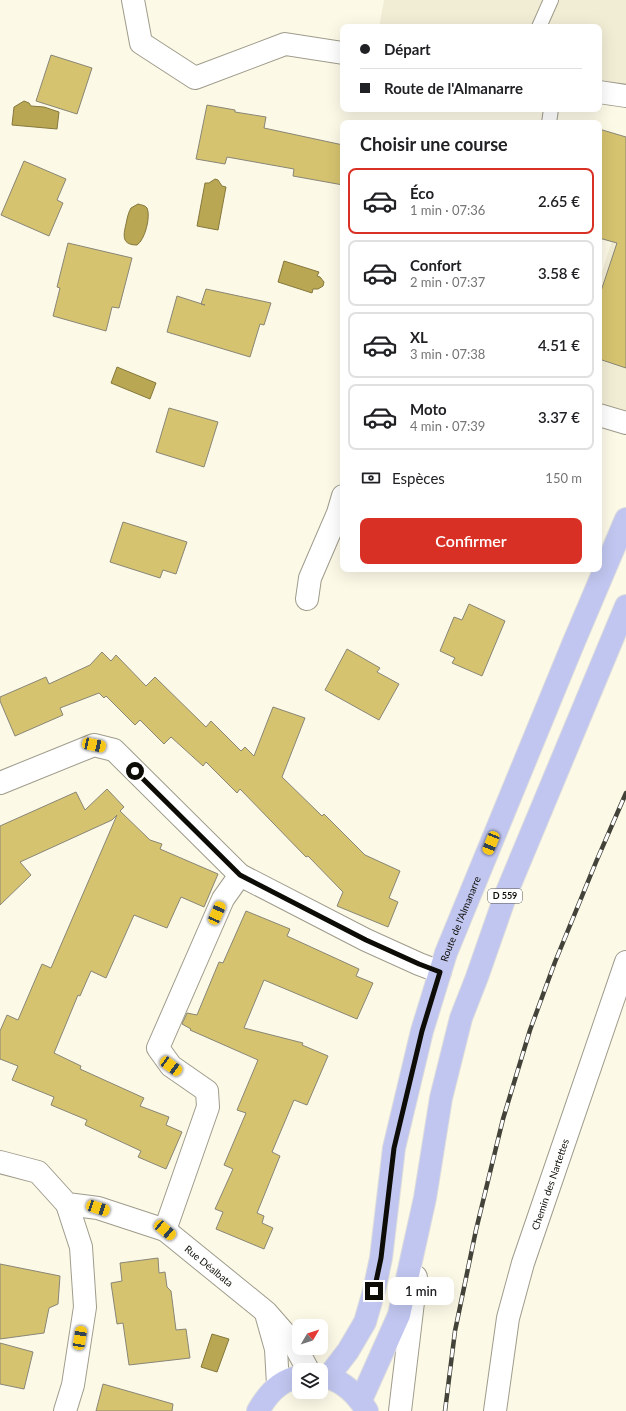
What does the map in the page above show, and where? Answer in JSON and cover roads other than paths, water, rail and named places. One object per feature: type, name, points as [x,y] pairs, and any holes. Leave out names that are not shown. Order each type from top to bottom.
[{"type":"main road","name":"Route de l'Almanarre","points":[[328,1367],[348,1351],[365,1322],[374,1291],[381,1258],[394,1148],[422,1031],[446,953],[513,788],[626,519]]},
{"type":"main road","name":"D 559","points":[[364,1406],[399,1315],[425,1198],[441,1098],[461,1018],[506,894],[626,606]]},
{"type":"main road","points":[[328,1378],[349,1388],[364,1406]]},
{"type":"main road","points":[[258,1411],[266,1397],[278,1385],[292,1379]]},
{"type":"street","points":[[133,0],[141,43],[195,78],[286,44],[340,53]]},
{"type":"street","points":[[602,92],[626,96]]},
{"type":"street","points":[[602,416],[626,423]]},
{"type":"street","points":[[307,599],[310,578],[340,506]]},
{"type":"street","points":[[0,783],[94,745],[114,750],[240,875],[366,940],[440,972]]},
{"type":"street","points":[[165,1230],[208,1107],[207,1091],[171,1066],[158,1048],[223,899],[240,875]]},
{"type":"street","name":"Chemin des Nartettes","points":[[495,1411],[508,1318],[523,1263],[626,962]]},
{"type":"street","points":[[0,1162],[38,1172],[67,1204],[81,1247],[85,1307],[73,1385],[65,1411]]},
{"type":"street","points":[[400,1411],[425,1198]]},
{"type":"street","name":"Rue Déalbata","points":[[67,1204],[98,1208],[165,1230],[266,1312],[310,1363]]},
{"type":"street","points":[[266,1312],[276,1349],[278,1385]]},
{"type":"lane","points":[[540,24],[551,0]]},
{"type":"railway","points":[[445,1411],[455,1331],[476,1230],[503,1119],[530,1030],[555,962],[626,793]]}]
